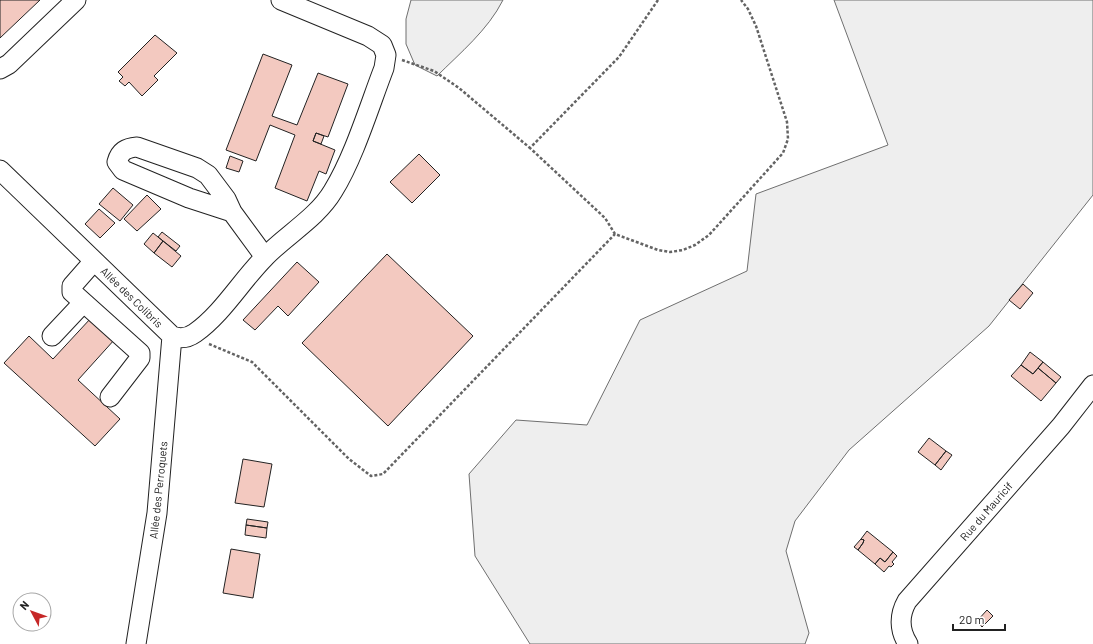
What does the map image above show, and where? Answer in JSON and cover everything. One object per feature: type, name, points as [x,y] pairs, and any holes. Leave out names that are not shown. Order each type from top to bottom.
[{"type":"street","points":[[0,70],[9,64],[76,0]]},
{"type":"street","points":[[180,336],[210,319],[265,256],[318,209],[332,193],[342,174],[384,68],[386,55],[382,45],[368,36],[281,0]]},
{"type":"street","points":[[232,212],[189,198],[123,170],[117,162],[119,154],[127,148],[137,147],[197,168],[208,175],[226,199],[232,212],[265,256]]},
{"type":"street","name":"Allée des Colibris","points":[[0,170],[94,261],[180,336]]},
{"type":"street","points":[[94,261],[71,289],[72,292],[140,353],[140,358],[110,397]]},
{"type":"street","points":[[52,336],[83,303]]},
{"type":"street","name":"Allée des Perroquets","points":[[136,644],[157,513],[180,336]]},
{"type":"street","name":"Rue du Mauricif","points":[[908,644],[902,632],[901,618],[902,611],[907,601],[1061,426],[1093,384]]},
{"type":"path","points":[[530,148],[619,57],[658,0]]},
{"type":"path","points":[[386,55],[434,71],[469,95],[530,148],[605,218],[615,234],[658,250],[670,252],[683,250],[709,235],[783,153],[788,139],[787,122],[756,26],[748,9],[741,0]]},
{"type":"path","points":[[180,336],[252,362],[348,459],[371,476],[383,474],[615,234]]},
{"type":"shaded area","points":[[411,0],[503,0],[497,11],[482,31],[437,76],[415,65],[406,44],[406,19]]},
{"type":"shaded area","points":[[834,0],[1093,0],[1093,195],[989,326],[849,450],[795,521],[786,551],[809,633],[805,644],[530,644],[475,556],[469,474],[516,420],[587,425],[640,320],[747,271],[756,194],[888,145]]},
{"type":"building","points":[[0,0],[40,0],[0,38]]},
{"type":"building","points":[[155,35],[177,53],[154,76],[158,80],[142,96],[129,82],[125,86],[119,81],[123,77],[118,72]]},
{"type":"building","points":[[263,54],[292,65],[272,116],[297,125],[318,73],[348,84],[328,137],[316,133],[313,141],[335,150],[326,174],[319,171],[307,201],[275,188],[295,135],[270,125],[256,161],[226,150]]},
{"type":"building","points":[[316,133],[324,136],[321,144],[313,141]]},
{"type":"building","points":[[419,154],[440,175],[412,203],[390,182]]},
{"type":"building","points":[[230,156],[243,161],[239,172],[226,168]]},
{"type":"building","points":[[113,188],[133,205],[120,221],[99,204]]},
{"type":"building","points":[[147,195],[161,209],[137,231],[124,219]]},
{"type":"building","points":[[99,209],[115,223],[100,238],[85,224]]},
{"type":"building","points":[[162,232],[180,246],[176,251],[158,237]]},
{"type":"building","points":[[153,233],[163,241],[154,253],[144,244]]},
{"type":"building","points":[[163,241],[181,256],[172,267],[154,253]]},
{"type":"building","points":[[387,254],[473,336],[388,426],[302,343]]},
{"type":"building","points":[[297,262],[319,282],[288,316],[278,306],[255,330],[243,320]]},
{"type":"building","points":[[1023,284],[1033,293],[1020,309],[1009,300]]},
{"type":"building","points":[[91,318],[115,339],[78,380],[120,419],[95,446],[4,363],[29,336],[53,359]]},
{"type":"building","points":[[1030,352],[1043,362],[1033,374],[1021,365]]},
{"type":"building","points":[[1043,362],[1061,377],[1056,383],[1038,368]]},
{"type":"building","points":[[1021,365],[1033,374],[1038,368],[1056,383],[1041,401],[1011,376]]},
{"type":"building","points":[[929,438],[946,451],[935,465],[918,452]]},
{"type":"building","points":[[946,451],[952,455],[941,470],[935,465]]},
{"type":"building","points":[[243,459],[272,464],[264,507],[235,503]]},
{"type":"building","points":[[247,519],[268,522],[267,528],[246,525]]},
{"type":"building","points":[[246,525],[267,528],[266,538],[245,535]]},
{"type":"building","points":[[867,531],[893,552],[885,562],[880,558],[875,564],[858,550],[864,540],[861,539]]},
{"type":"building","points":[[861,539],[864,540],[858,550],[854,547]]},
{"type":"building","points":[[231,549],[260,554],[253,598],[223,593]]},
{"type":"building","points":[[893,552],[897,556],[892,562],[894,564],[891,567],[889,566],[884,572],[875,564],[880,558],[885,562]]},
{"type":"building","points":[[987,610],[993,616],[982,627],[977,621]]}]
